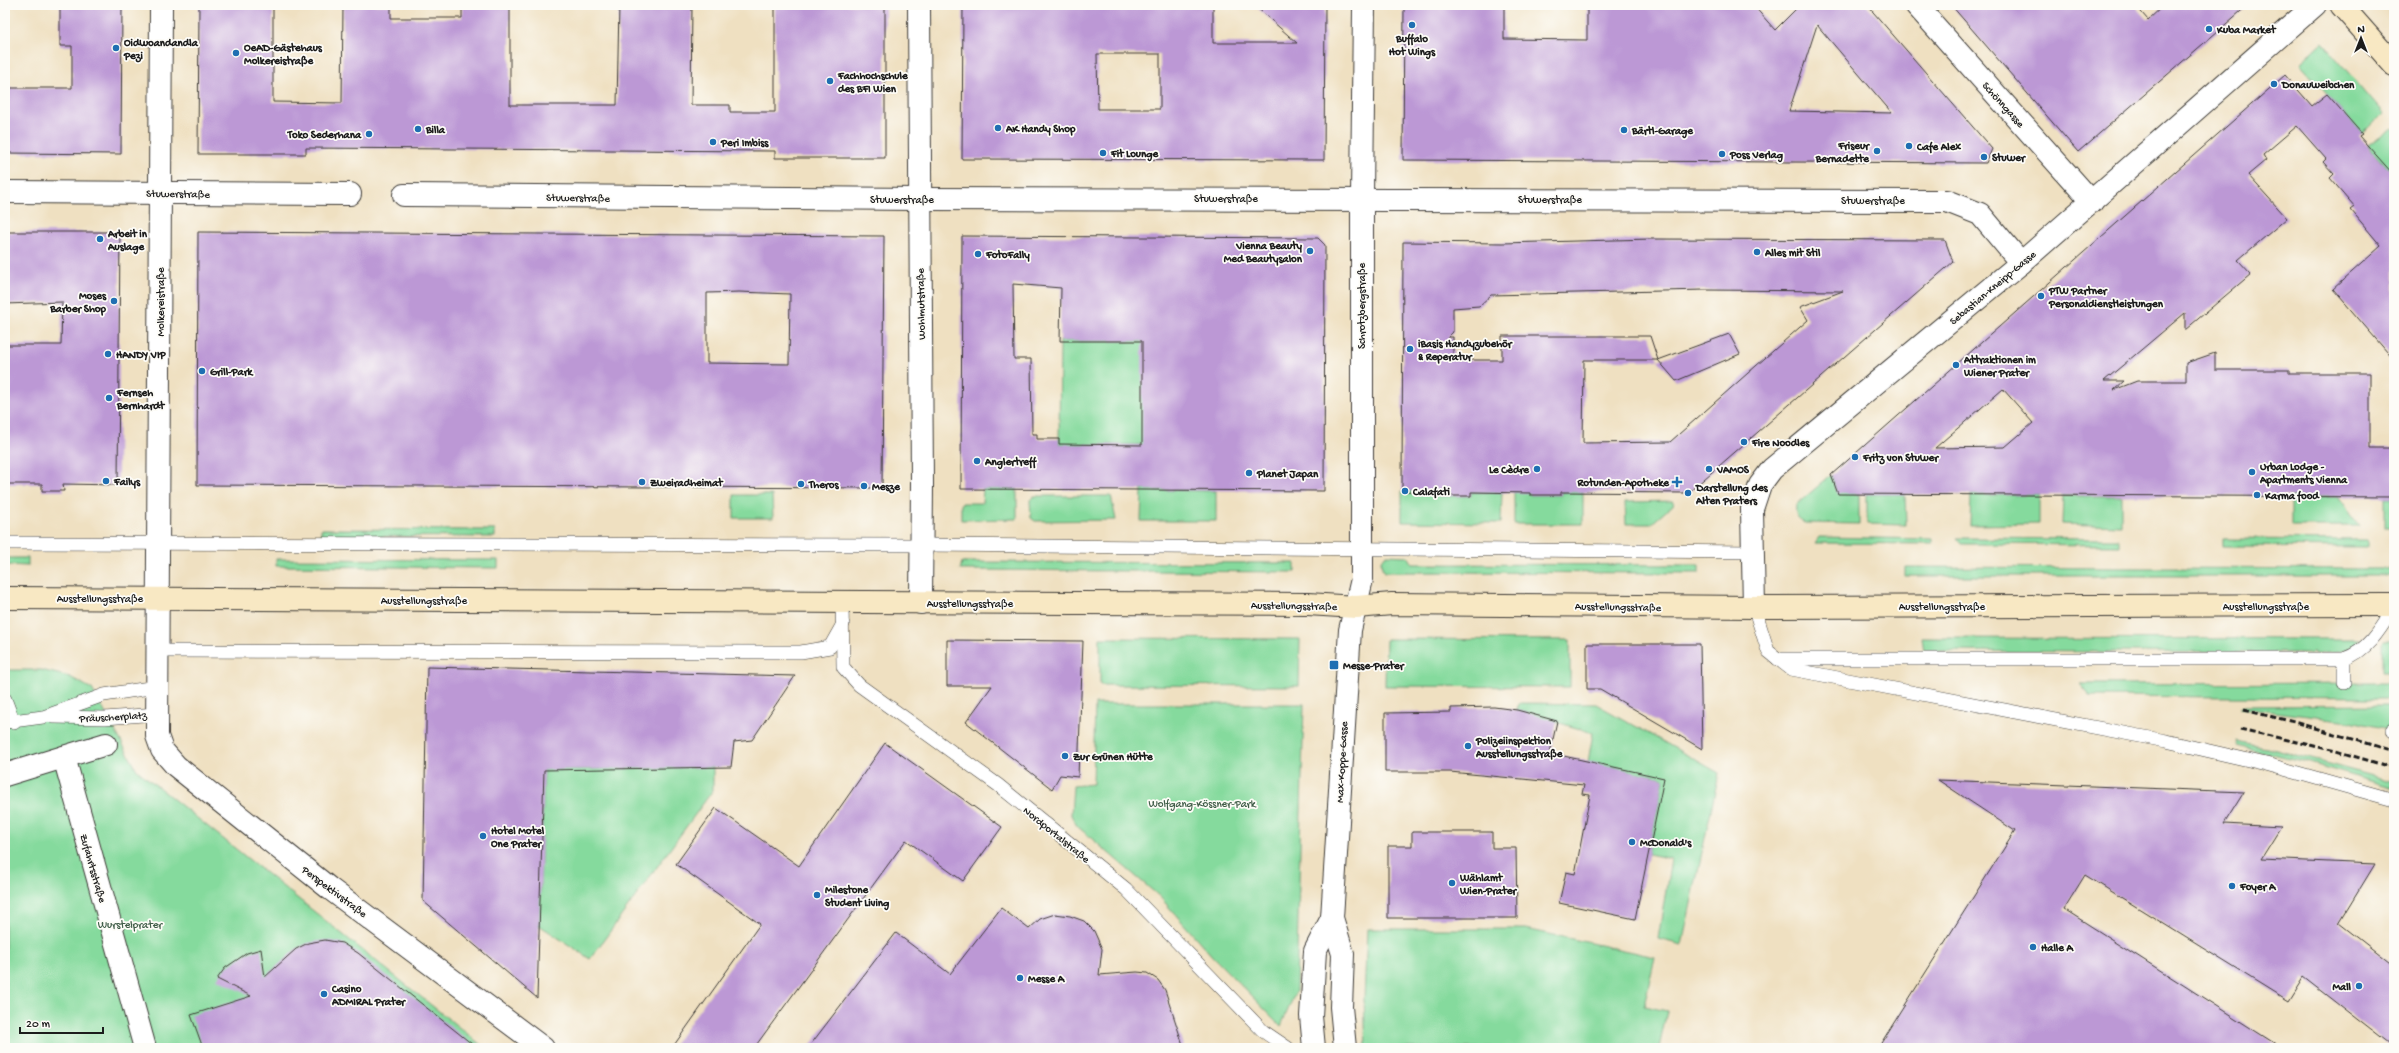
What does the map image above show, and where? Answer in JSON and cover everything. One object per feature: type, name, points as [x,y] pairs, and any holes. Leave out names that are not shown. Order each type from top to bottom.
[{"type":"main road","points":[[2341,5],[2394,65]]},
{"type":"main road","name":"Ausstellungsstraße","points":[[5,598],[1308,604],[1356,607],[1392,604],[1754,607],[2394,606]]},
{"type":"street","name":"Molkereistraße","points":[[157,598],[161,192],[161,5]]},
{"type":"street","name":"Wohlmutstraße","points":[[918,5],[918,199],[922,545],[921,602]]},
{"type":"street","name":"Schrotzbergstraße","points":[[1356,607],[1362,579],[1362,198],[1364,5]]},
{"type":"street","name":"Schönngasse","points":[[1916,5],[2092,202]]},
{"type":"street","name":"Sebastian-Kneipp-Gasse","points":[[1754,607],[1754,552],[1752,531],[1753,503],[1760,485],[1772,469],[2021,264],[2315,5]]},
{"type":"street","name":"Stuwerstraße","points":[[5,192],[350,194]]},
{"type":"street","name":"Stuwerstraße","points":[[404,195],[918,199],[1362,198],[1947,201],[1980,214],[2021,264]]},
{"type":"street","name":"Präuscherplatz","points":[[156,714],[157,598]]},
{"type":"street","name":"Max-Koppe-Gasse","points":[[1345,1048],[1340,1007],[1343,954],[1332,918],[1350,630],[1356,607]]},
{"type":"street","name":"Perspektivstraße","points":[[156,714],[157,736],[162,750],[176,766],[328,888],[543,1048]]},
{"type":"street","points":[[5,775],[106,744]]},
{"type":"street","name":"Zufahrtsstraße","points":[[64,757],[145,1048]]},
{"type":"street","name":"Max-Koppe-Gasse","points":[[1314,1048],[1311,1016],[1315,951],[1332,918]]},
{"type":"lane","points":[[5,543],[922,545],[1362,550],[1754,552]]},
{"type":"lane","points":[[157,652],[801,652],[830,647],[843,624],[842,602]]},
{"type":"lane","points":[[1778,659],[2344,659],[2361,651],[2383,624],[2394,606]]},
{"type":"lane","points":[[1754,607],[1768,651],[1791,669],[2221,753],[2394,800]]},
{"type":"lane","name":"Nordportalstraße","points":[[843,624],[843,667],[859,685],[998,785],[1126,889],[1263,1031],[1288,1048]]},
{"type":"lane","points":[[2344,659],[2344,683]]},
{"type":"lane","name":"Präuscherplatz","points":[[8,725],[43,717],[104,695],[156,687]]},
{"type":"lane","points":[[5,699],[8,725]]},
{"type":"lane","name":"Präuscherplatz","points":[[43,717],[105,718],[156,714]]},
{"type":"green space","points":[[2323,43],[2383,113],[2362,134],[2300,64]]},
{"type":"green space","points":[[2392,128],[2394,130],[2394,175],[2368,145]]},
{"type":"green space","points":[[1060,341],[1143,341],[1143,445],[1059,444]]},
{"type":"green space","points":[[1831,475],[1838,493],[1859,494],[1859,524],[1805,523],[1798,518],[1796,513],[1796,505]]},
{"type":"green space","points":[[983,489],[1017,489],[1017,519],[961,520],[961,503],[982,503]]},
{"type":"green space","points":[[1142,490],[1216,491],[1216,521],[1141,521]]},
{"type":"green space","points":[[1402,491],[1440,492],[1439,496],[1471,496],[1471,492],[1502,492],[1501,523],[1402,522]]},
{"type":"green space","points":[[1514,492],[1530,492],[1530,495],[1561,495],[1561,492],[1583,492],[1583,524],[1514,524]]},
{"type":"green space","points":[[1867,494],[1905,494],[1906,525],[1867,524]]},
{"type":"green space","points":[[734,495],[772,495],[773,518],[734,518]]},
{"type":"green space","points":[[1971,495],[2039,495],[2039,524],[1970,525]]},
{"type":"green space","points":[[1034,496],[1111,496],[1116,520],[1035,521],[1031,518],[1030,500]]},
{"type":"green space","points":[[2063,496],[2121,496],[2121,526],[2062,524]]},
{"type":"green space","points":[[2291,497],[2339,497],[2359,526],[2291,526]]},
{"type":"green space","points":[[2385,497],[2394,497],[2394,527],[2385,527]]},
{"type":"green space","points":[[1674,501],[1673,505],[1651,524],[1626,524],[1625,502]]},
{"type":"green space","points":[[321,529],[495,530],[495,537],[321,536]]},
{"type":"green space","points":[[1819,537],[1932,539],[1932,544],[1815,543]]},
{"type":"green space","points":[[1956,538],[2119,539],[2119,545],[1961,544]]},
{"type":"green space","points":[[2223,539],[2368,540],[2368,547],[2223,546]]},
{"type":"green space","points":[[1387,555],[1408,556],[1413,564],[1699,565],[1699,573],[1385,572],[1382,568],[1381,560]]},
{"type":"green space","points":[[5,558],[28,558],[28,566],[5,565]]},
{"type":"green space","points":[[276,559],[498,560],[498,568],[276,566]]},
{"type":"green space","points":[[962,562],[1295,563],[1295,572],[960,570]]},
{"type":"green space","points":[[1905,567],[2394,569],[2394,576],[1905,576]]},
{"type":"green space","points":[[1100,638],[1300,639],[1299,686],[1100,685]]},
{"type":"green space","points":[[1922,638],[2359,639],[2350,648],[2339,652],[2314,653],[2314,651],[2311,651],[2310,653],[1924,651]]},
{"type":"green space","points":[[1386,639],[1570,640],[1570,687],[1385,686]]},
{"type":"green space","points":[[2384,640],[2394,640],[2394,672],[2382,672],[2382,642]]},
{"type":"green space","name":"Wurstelprater","points":[[5,670],[41,670],[70,677],[92,689],[137,770],[485,1048],[5,1048]]},
{"type":"green space","points":[[2394,683],[2394,698],[2090,696],[2080,684]]},
{"type":"green space","points":[[1518,703],[1596,704],[1719,773],[1682,945],[1658,939],[1671,859],[1648,854],[1664,778],[1588,762],[1593,733],[1517,710]]},
{"type":"green space","name":"Wolfgang-Kössner-Park","points":[[1095,704],[1304,704],[1296,991],[1281,1026],[1213,957],[1160,897],[1077,826],[1071,815],[1073,786],[1093,784]]},
{"type":"green space","points":[[2394,705],[2394,730],[2350,721],[2241,708],[2241,706]]},
{"type":"green space","points":[[2236,742],[2277,750],[2384,779],[2394,782],[2394,788],[2303,761],[2237,746]]},
{"type":"green space","points":[[713,767],[713,790],[590,959],[539,925],[544,770]]},
{"type":"green space","points":[[1367,929],[1526,929],[1655,957],[1644,1006],[1667,1011],[1659,1048],[1366,1048],[1364,999]]},
{"type":"building","points":[[60,5],[122,5],[121,154],[5,153],[5,88],[72,88],[72,46],[60,46]]},
{"type":"building","points":[[199,5],[273,5],[273,102],[342,103],[343,5],[391,5],[391,18],[462,18],[462,5],[510,5],[510,105],[617,105],[619,5],[692,5],[691,105],[730,105],[730,112],[775,112],[775,5],[885,5],[885,158],[775,158],[775,151],[306,148],[306,154],[198,154]]},
{"type":"building","points":[[963,5],[1213,5],[1213,43],[1297,43],[1254,5],[1325,5],[1324,160],[962,159]],"holes":[[[1097,54],[1160,54],[1160,109],[1098,109]]]},
{"type":"building","points":[[1404,5],[1504,5],[1504,39],[1587,40],[1587,5],[1753,5],[1775,30],[1800,5],[1867,5],[1992,149],[1986,163],[1403,160]],"holes":[[[1817,25],[1892,113],[1789,111]]]},
{"type":"building","points":[[1951,5],[2135,5],[2148,20],[2164,5],[2248,5],[2078,152]]},
{"type":"building","points":[[2285,75],[2312,106],[2327,94],[2362,134],[2359,136],[2394,175],[2394,360],[2333,289],[2381,246],[2351,210],[2355,207],[2330,178],[2334,174],[2323,162],[2326,159],[2297,126],[2263,155],[2266,160],[2248,175],[2287,218],[2238,260],[2251,274],[2185,330],[2185,313],[2104,381],[2124,381],[2114,390],[2137,381],[2186,381],[2186,363],[2215,353],[2215,370],[2289,370],[2289,373],[2370,373],[2370,448],[2394,448],[2394,497],[1838,494],[1831,475]],"holes":[[[2003,389],[2033,423],[2005,447],[1935,448]]]},
{"type":"building","points":[[5,232],[120,232],[118,485],[63,484],[64,491],[42,491],[42,484],[5,484],[5,345],[61,345],[62,302],[5,304]]},
{"type":"building","points":[[198,232],[884,236],[882,488],[197,485]],"holes":[[[739,292],[790,294],[789,364],[707,363],[707,293]]]},
{"type":"building","points":[[962,236],[1318,238],[1325,245],[1324,491],[961,489]],"holes":[[[1013,284],[1061,288],[1060,341],[1142,341],[1142,445],[1059,444],[1059,439],[1037,439],[1037,434],[1032,434],[1031,359],[1014,359]]]},
{"type":"building","points":[[1651,239],[1945,240],[1953,262],[1688,493],[1561,492],[1561,495],[1530,495],[1530,493],[1471,492],[1471,496],[1439,496],[1440,492],[1402,491],[1403,242],[1503,243]],"holes":[[[1705,290],[1843,291],[1800,307],[1808,320],[1670,442],[1583,443],[1584,360],[1658,360],[1650,336],[1502,336],[1502,360],[1453,360],[1453,337],[1448,337],[1453,332],[1453,308],[1479,306],[1491,295]]]},
{"type":"building","points":[[1729,334],[1740,354],[1676,381],[1658,360]]},
{"type":"building","points":[[947,640],[1083,641],[1078,777],[1060,775],[1052,789],[966,722],[992,686],[947,686]]},
{"type":"building","points":[[1587,644],[1700,644],[1702,749],[1600,689],[1587,689]]},
{"type":"building","name":"Hotel Motel One Prater","points":[[427,667],[795,676],[752,740],[734,742],[731,767],[544,770],[537,998],[423,901]]},
{"type":"building","points":[[1494,707],[1517,710],[1557,721],[1550,753],[1664,778],[1635,919],[1559,903],[1566,872],[1575,874],[1590,795],[1582,794],[1584,785],[1450,772],[1385,772],[1385,713],[1451,712],[1451,708]]},
{"type":"building","name":"Milestone Student Living","points":[[885,743],[1002,827],[963,881],[906,840],[754,1048],[672,1048],[760,924],[676,864],[716,808],[799,866]]},
{"type":"building","points":[[1938,780],[2244,792],[2224,824],[2281,827],[2261,859],[2375,864],[2339,923],[2394,966],[2394,1048],[2303,977],[2288,1001],[2085,875],[2064,909],[2282,1048],[1878,1048],[2015,831]]},
{"type":"building","name":"Wählamt Wien-Prater","points":[[1412,832],[1492,832],[1492,848],[1516,848],[1517,918],[1388,918],[1388,846],[1412,846]]},
{"type":"building","name":"Messe A","points":[[1001,908],[1029,929],[1040,919],[1055,914],[1070,916],[1084,921],[1094,931],[1102,949],[1099,975],[1137,972],[1147,973],[1158,980],[1165,990],[1184,1048],[808,1048],[896,933],[950,974]]},
{"type":"building","name":"Casino ADMIRAL Prater","points":[[325,940],[342,943],[358,953],[477,1048],[203,1048],[191,1015],[251,996],[217,979],[225,968],[247,953],[261,949],[265,977],[296,949],[308,943]]},
{"type":"railway","points":[[2244,710],[2294,722],[2394,751]]},
{"type":"railway","points":[[2240,729],[2336,751],[2394,768]]},
{"type":"place","name":"Buffalo Hot Wings","points":[[1412,25]]},
{"type":"place","name":"Kuba Market","points":[[2209,29]]},
{"type":"place","name":"Oidwoandandla Pezi","points":[[116,48]]},
{"type":"place","name":"OeAD-Gästehaus Molkereistraße","points":[[236,53]]},
{"type":"place","name":"Fachhochschule des BFI Wien","points":[[830,81]]},
{"type":"place","name":"Donauweibchen","points":[[2274,84]]},
{"type":"place","name":"AK Handy Shop","points":[[998,128]]},
{"type":"place","name":"Billa","points":[[418,129]]},
{"type":"place","name":"Bärtl-Garage","points":[[1624,130]]},
{"type":"place","name":"Toko Sederhana","points":[[369,134]]},
{"type":"place","name":"Peri Imbiss","points":[[713,142]]},
{"type":"place","name":"Cafe Alex","points":[[1909,146]]},
{"type":"place","name":"Friseur Bernadette","points":[[1877,151]]},
{"type":"place","name":"Fit Lounge","points":[[1103,153]]},
{"type":"place","name":"Poss Verlag","points":[[1722,154]]},
{"type":"place","name":"Stuwer","points":[[1984,157]]},
{"type":"place","name":"Arbeit in Auslage","points":[[100,239]]},
{"type":"place","name":"Vienna Beauty Med Beautysalon","points":[[1310,251]]},
{"type":"place","name":"Alles mit Stil","points":[[1757,252]]},
{"type":"place","name":"FotoFally","points":[[978,254]]},
{"type":"place","name":"PTW Partner Personaldienstleistungen","points":[[2041,296]]},
{"type":"place","name":"Moses Barber Shop","points":[[114,301]]},
{"type":"place","name":"iBasis Handyzubehör & Reperatur","points":[[1410,349]]},
{"type":"place","name":"HANDY VIP","points":[[108,354]]},
{"type":"place","name":"Attraktionen im Wiener Prater","points":[[1956,365]]},
{"type":"place","name":"Grill-Park","points":[[202,371]]},
{"type":"place","name":"Fernseh Bernhardt","points":[[109,398]]},
{"type":"place","name":"Fire Noodles","points":[[1744,442]]},
{"type":"place","name":"Fritz von Stuwer","points":[[1855,457]]},
{"type":"place","name":"Anglertreff","points":[[977,461]]},
{"type":"place","name":"Le Cèdre","points":[[1537,469]]},
{"type":"place","name":"VAMOS","points":[[1709,469]]},
{"type":"place","name":"Urban Lodge - Apartments Vienna","points":[[2252,472]]},
{"type":"place","name":"Planet Japan","points":[[1249,473]]},
{"type":"place","name":"Failys","points":[[106,481]]},
{"type":"place","name":"Zweiradheimat","points":[[642,482]]},
{"type":"place","name":"Rotunden-Apotheke","points":[[1677,482]]},
{"type":"place","name":"Theros","points":[[801,484]]},
{"type":"place","name":"Mesze","points":[[864,486]]},
{"type":"place","name":"Calafati","points":[[1405,491]]},
{"type":"place","name":"Darstellung des Alten Praters","points":[[1688,493]]},
{"type":"place","name":"Karma food","points":[[2257,495]]},
{"type":"place","name":"Messe-Prater","points":[[1334,665]]},
{"type":"place","name":"Polizeiinspektion Ausstellungsstraße","points":[[1468,746]]},
{"type":"place","name":"Zur Grünen Hütte","points":[[1065,756]]},
{"type":"place","name":"Hotel Motel One Prater","points":[[483,836]]},
{"type":"place","name":"McDonald's","points":[[1632,842]]},
{"type":"place","name":"Wählamt Wien-Prater","points":[[1452,883]]},
{"type":"place","name":"Foyer A","points":[[2232,886]]},
{"type":"place","name":"Milestone Student Living","points":[[817,895]]},
{"type":"place","name":"Halle A","points":[[2033,947]]},
{"type":"place","name":"Messe A","points":[[1020,978]]},
{"type":"place","name":"Mall","points":[[2359,986]]},
{"type":"place","name":"Casino ADMIRAL Prater","points":[[324,994]]}]
